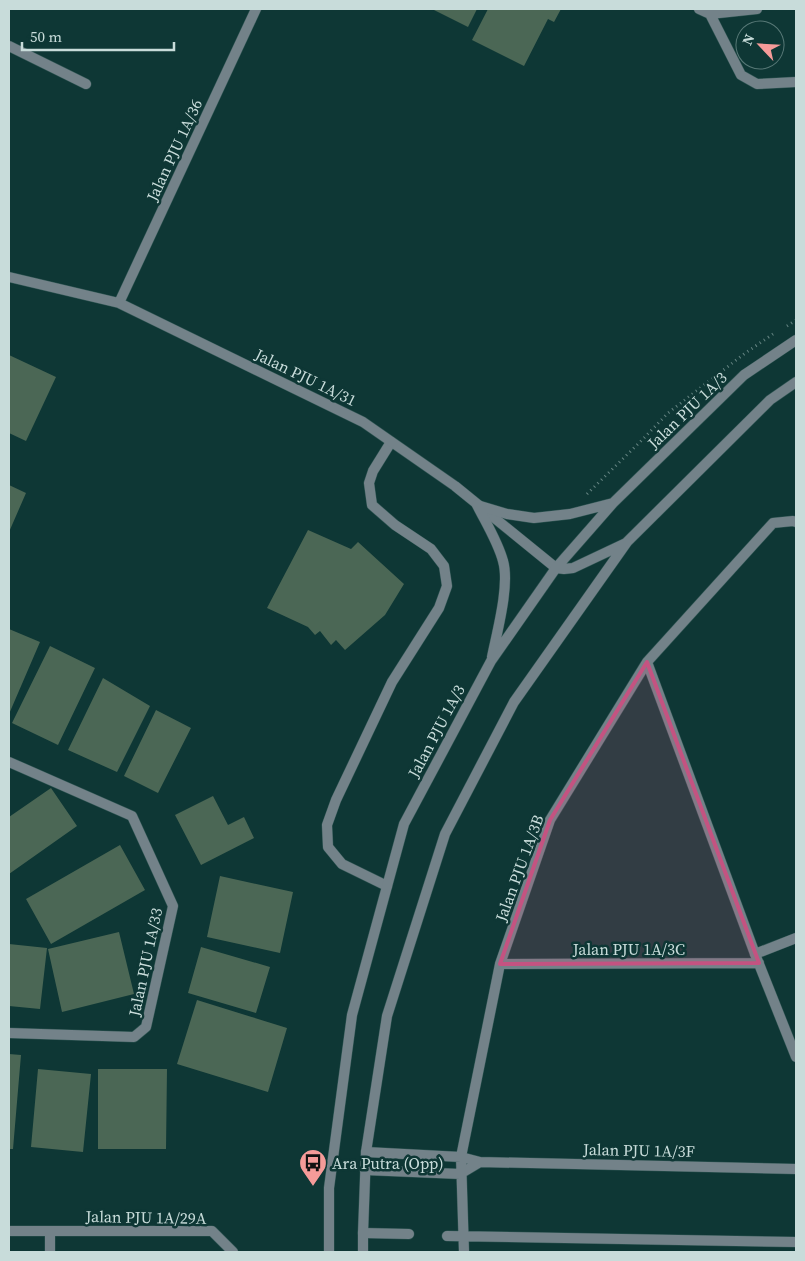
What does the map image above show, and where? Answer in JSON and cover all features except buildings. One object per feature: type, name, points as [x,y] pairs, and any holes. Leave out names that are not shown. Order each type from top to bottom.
[{"type":"street","name":"Jalan PJU 1A/36","points":[[119,303],[256,9]]},
{"type":"street","points":[[699,9],[710,14],[757,9]]},
{"type":"street","points":[[710,14],[741,75],[757,84],[796,82]]},
{"type":"street","points":[[9,46],[86,84]]},
{"type":"street","name":"Jalan PJU 1A/31","points":[[9,277],[119,303],[363,422],[455,486],[556,568]]},
{"type":"street","name":"Jalan PJU 1A/3","points":[[329,1252],[329,1188],[352,1015],[404,824],[491,661],[556,568],[613,503],[744,375],[796,340]]},
{"type":"street","points":[[363,1252],[366,1152],[387,1016],[445,834],[514,702],[626,542],[770,400],[796,382]]},
{"type":"street","points":[[387,886],[342,864],[328,847],[327,825],[336,800],[392,682],[439,608],[447,586],[444,566],[431,549],[395,525],[372,505],[369,483],[373,471],[391,442]]},
{"type":"street","points":[[477,505],[507,514],[534,518],[570,514],[613,503]]},
{"type":"street","points":[[477,505],[504,562],[505,584],[501,615],[491,661]]},
{"type":"street","name":"Jalan PJU 1A/3B","points":[[464,1252],[460,1174],[461,1157],[500,964],[550,820],[647,662],[773,523],[795,522]]},
{"type":"street","points":[[556,568],[573,568],[626,542]]},
{"type":"street","points":[[647,662],[757,959],[796,1057]]},
{"type":"street","name":"Jalan PJU 1A/33","points":[[9,762],[132,816],[173,906],[146,1027],[134,1037],[9,1033]]},
{"type":"street","points":[[757,959],[796,938]]},
{"type":"street","name":"Jalan PJU 1A/3C","points":[[500,964],[757,959]]},
{"type":"street","name":"Jalan PJU 1A/3F","points":[[366,1152],[461,1157],[480,1162],[796,1169]]},
{"type":"street","points":[[365,1170],[460,1174],[480,1162]]},
{"type":"street","name":"Jalan PJU 1A/29A","points":[[9,1231],[212,1231],[233,1252]]},
{"type":"street","points":[[50,1231],[50,1252]]},
{"type":"street","points":[[363,1233],[409,1234]]},
{"type":"street","points":[[447,1236],[796,1242]]},
{"type":"street","points":[[690,1240],[690,1252]]},
{"type":"path","points":[[781,329],[796,320]]},
{"type":"path","points":[[582,498],[668,413],[744,354],[774,334]]},
{"type":"highlighted area","points":[[647,662],[755,954],[759,963],[500,964],[550,820]]},
{"type":"place","name":"Ara Putra (Opp)","points":[[313,1187]]}]
